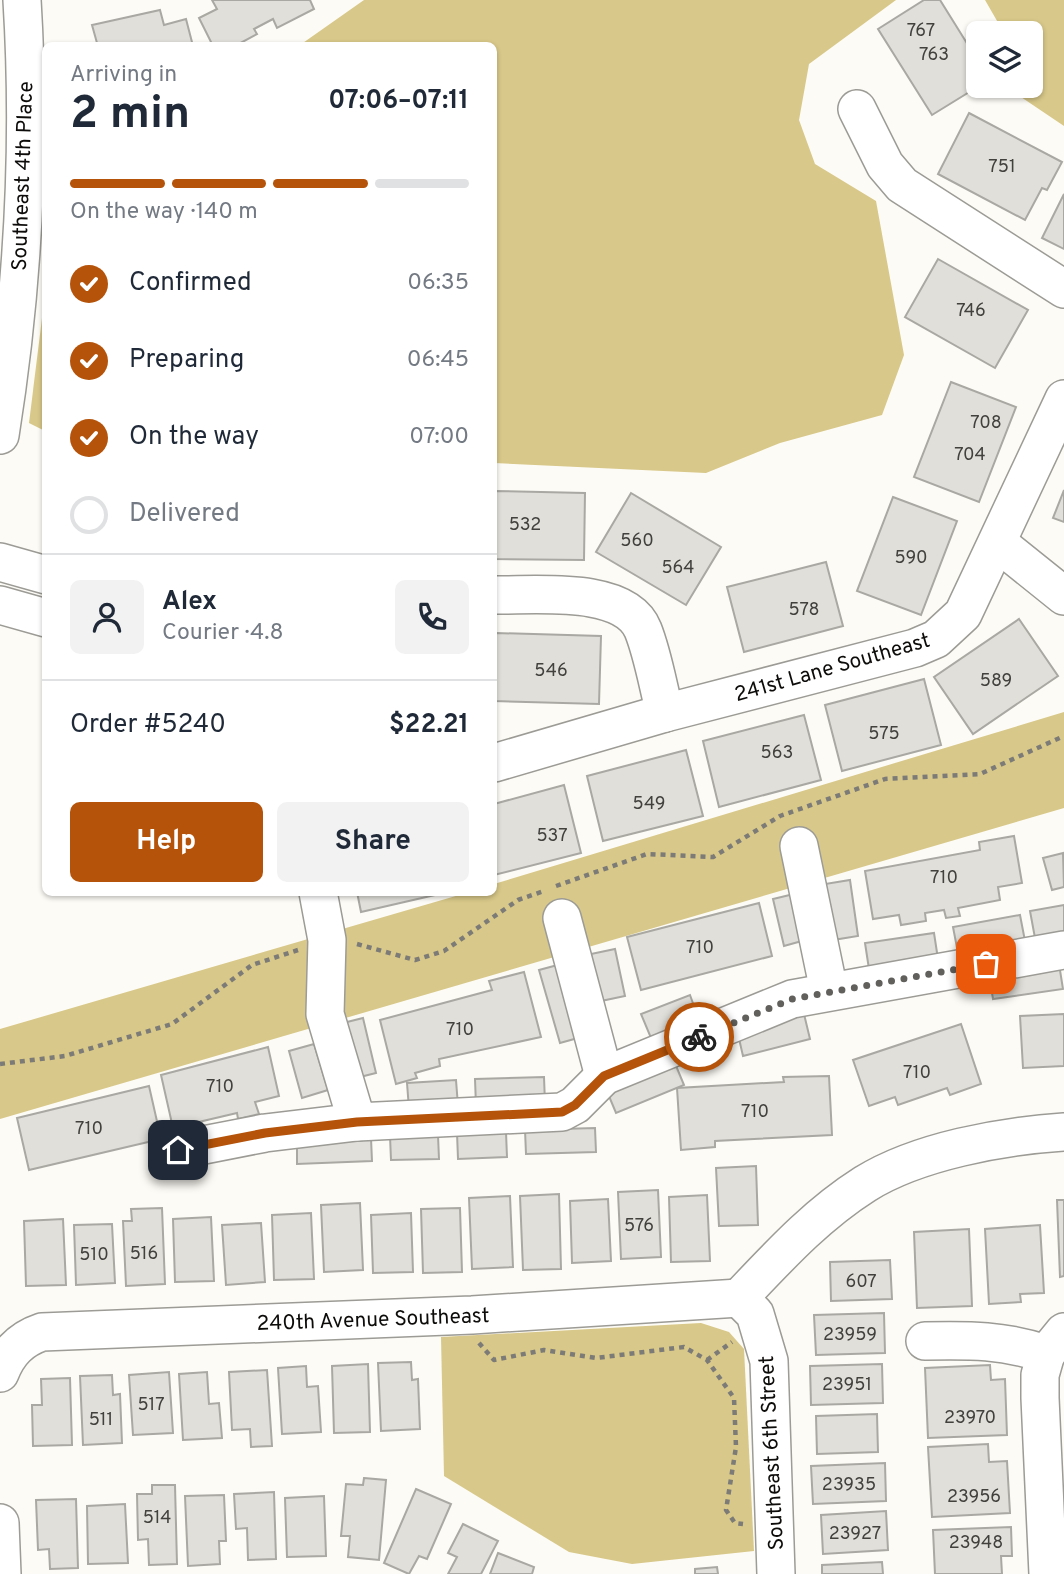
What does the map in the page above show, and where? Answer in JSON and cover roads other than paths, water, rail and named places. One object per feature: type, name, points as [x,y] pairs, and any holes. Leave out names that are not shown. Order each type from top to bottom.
[{"type":"street","name":"Southeast 4th Place","points":[[0,435],[22,255],[13,174],[27,87],[22,0]]},
{"type":"street","points":[[857,109],[885,165],[902,185],[1064,289]]},
{"type":"street","name":"241st Lane Southeast","points":[[497,762],[665,713],[915,648],[936,639],[963,614],[1064,399]]},
{"type":"street","points":[[998,543],[1064,596]]},
{"type":"street","points":[[0,562],[42,574]]},
{"type":"street","points":[[497,595],[583,597],[611,601],[631,613],[642,628],[665,713]]},
{"type":"street","points":[[0,605],[42,617]]},
{"type":"street","points":[[799,846],[829,991]]},
{"type":"street","points":[[322,914],[325,1014],[357,1122]]},
{"type":"street","points":[[562,918],[604,1076]]},
{"type":"street","points":[[178,1150],[265,1133],[357,1122],[562,1112],[575,1105],[604,1076],[792,999],[1064,950]]},
{"type":"street","points":[[739,1298],[792,1242],[830,1209],[867,1183],[949,1150],[975,1143],[1064,1132]]},
{"type":"street","name":"240th Avenue Southeast","points":[[4,1363],[26,1338],[42,1332],[472,1315],[739,1298]]},
{"type":"street","name":"Southeast 6th Street","points":[[739,1298],[755,1314],[769,1361],[776,1574]]},
{"type":"street","points":[[925,1340],[1055,1343],[1040,1375],[1048,1574]]},
{"type":"street","points":[[0,1523],[2,1574]]}]
